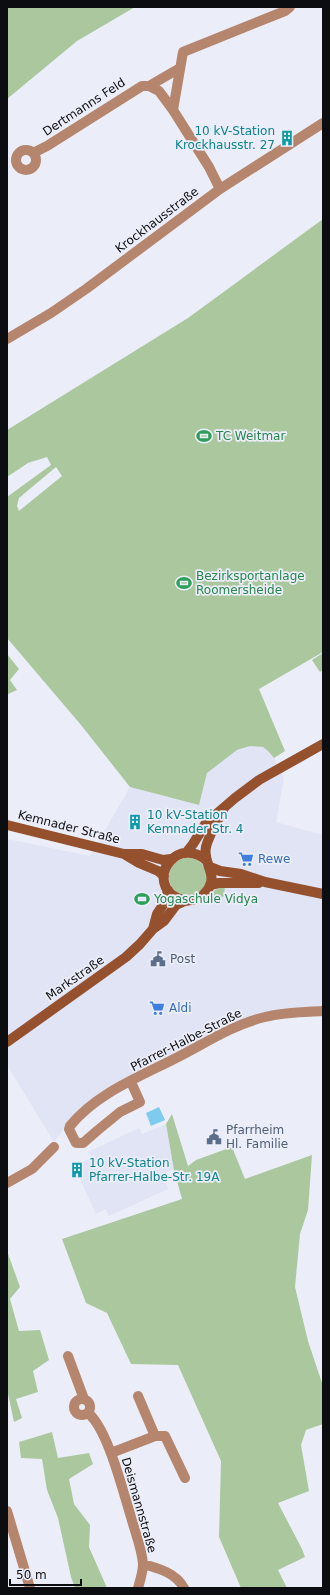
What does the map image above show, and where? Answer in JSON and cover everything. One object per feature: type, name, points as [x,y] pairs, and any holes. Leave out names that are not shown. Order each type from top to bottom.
[{"type":"main road","points":[[186,853],[206,823],[246,788],[323,744]]},
{"type":"main road","points":[[224,808],[206,847],[208,864],[212,879],[207,891],[198,899],[185,901],[174,896],[168,890],[164,880],[165,868],[171,859],[186,853],[196,854],[208,864],[220,871],[241,874],[265,882],[323,894]]},
{"type":"main road","name":"Kemnader Straße","points":[[7,825],[124,854],[142,854],[163,860],[171,859]]},
{"type":"main road","name":"Kemnader Straße","points":[[124,854],[139,863],[158,871],[164,876]]},
{"type":"main road","points":[[210,885],[219,883],[265,882]]},
{"type":"main road","name":"Markstraße","points":[[153,929],[157,914],[163,905],[168,890]]},
{"type":"main road","name":"Markstraße","points":[[7,1042],[126,957],[153,929],[164,921],[176,905],[185,901]]},
{"type":"street","points":[[173,110],[183,52],[285,11],[290,7]]},
{"type":"street","name":"Dertmanns Feld","points":[[33,153],[47,146],[142,86],[149,86],[180,68]]},
{"type":"street","points":[[149,86],[159,91],[173,110],[209,167],[220,190]]},
{"type":"street","name":"Krockhausstraße","points":[[7,339],[51,313],[220,190],[323,123]]},
{"type":"street","name":"Pfarrer-Halbe-Straße","points":[[131,1082],[140,1102],[117,1115],[83,1143],[76,1143],[69,1129],[74,1122],[87,1108],[131,1082],[246,1023],[279,1014],[323,1011]]},
{"type":"street","points":[[7,1183],[32,1169],[54,1147]]},
{"type":"street","name":"Deismannstraße","points":[[68,1356],[84,1399],[90,1405],[88,1413]]},
{"type":"street","points":[[138,1396],[155,1436],[165,1436],[184,1478]]},
{"type":"street","name":"Deismannstraße","points":[[84,1399],[80,1399],[76,1402],[74,1410],[80,1415],[88,1413]]},
{"type":"street","name":"Deismannstraße","points":[[88,1413],[92,1416],[103,1434],[111,1453],[136,1534],[143,1564],[138,1588]]},
{"type":"street","name":"Deismannstraße","points":[[111,1453],[155,1436]]},
{"type":"street","points":[[7,1510],[30,1588]]},
{"type":"street","points":[[143,1564],[164,1570],[172,1575],[182,1584],[184,1588]]},
{"type":"shaded area","points":[[250,746],[263,747],[268,751],[274,758],[284,778],[276,822],[323,835],[323,1006],[261,1013],[71,1119],[54,1142],[7,1065],[7,839],[90,856],[130,787],[199,805],[207,773],[237,750]]},
{"type":"shaded area","points":[[166,1124],[174,1170],[167,1172],[169,1181],[165,1182],[168,1189],[109,1216],[106,1209],[96,1214],[77,1173],[84,1170],[81,1163],[91,1158],[88,1152],[139,1128],[142,1134]]},
{"type":"green space","points":[[7,7],[135,7],[77,41],[7,99]]},
{"type":"green space","points":[[323,219],[323,652],[259,689],[285,751],[274,758],[263,747],[250,746],[237,750],[207,773],[199,805],[130,787],[81,725],[7,638],[7,497],[51,465],[47,457],[28,463],[7,477],[7,430],[188,318]],"holes":[[[56,467],[62,476],[19,511],[17,506],[19,498]]]},
{"type":"green space","points":[[323,653],[323,670],[320,672],[312,660]]},
{"type":"green space","points":[[7,654],[19,669],[10,680],[17,690],[8,694],[7,692]]},
{"type":"green space","points":[[184,858],[192,858],[202,863],[206,870],[206,884],[202,891],[192,896],[184,896],[174,891],[172,888],[169,881],[169,873],[174,863],[177,861]]},
{"type":"green space","points":[[225,886],[224,896],[213,903],[207,898],[215,890]]},
{"type":"green space","points":[[172,1114],[188,1166],[196,1160],[232,1147],[245,1179],[312,1155],[308,1210],[300,1234],[295,1287],[308,1341],[323,1386],[323,1424],[306,1430],[301,1445],[309,1491],[278,1503],[305,1557],[278,1570],[287,1588],[241,1588],[219,1537],[221,1461],[178,1365],[131,1364],[107,1313],[86,1303],[62,1239],[182,1199],[174,1170],[166,1124]]},
{"type":"green space","points":[[7,1251],[20,1287],[10,1299],[19,1331],[40,1330],[49,1360],[33,1371],[38,1392],[16,1399],[22,1418],[14,1422],[7,1389]]},
{"type":"green space","points":[[52,1432],[58,1458],[89,1453],[93,1464],[69,1479],[74,1504],[90,1525],[89,1547],[107,1588],[75,1588],[71,1577],[58,1518],[47,1490],[42,1459],[21,1458],[19,1442]]},
{"type":"water","points":[[159,1107],[165,1120],[151,1126],[146,1113]]},
{"type":"place","name":"10 kV-Station Krockhausstr. 27","points":[[287,138]]},
{"type":"place","name":"TC Weitmar","points":[[204,436]]},
{"type":"place","name":"Bezirksportanlage Roomersheide","points":[[184,583]]},
{"type":"place","name":"10 kV-Station Kemnader Str. 4","points":[[135,822]]},
{"type":"place","name":"Rewe","points":[[246,859]]},
{"type":"place","name":"Yogaschule Vidya","points":[[142,899]]},
{"type":"place","name":"Post","points":[[158,959]]},
{"type":"place","name":"Aldi","points":[[157,1008]]},
{"type":"place","name":"Pfarrheim Hl. Familie","points":[[214,1137]]},
{"type":"place","name":"10 kV-Station Pfarrer-Halbe-Str. 19A","points":[[77,1170]]}]
